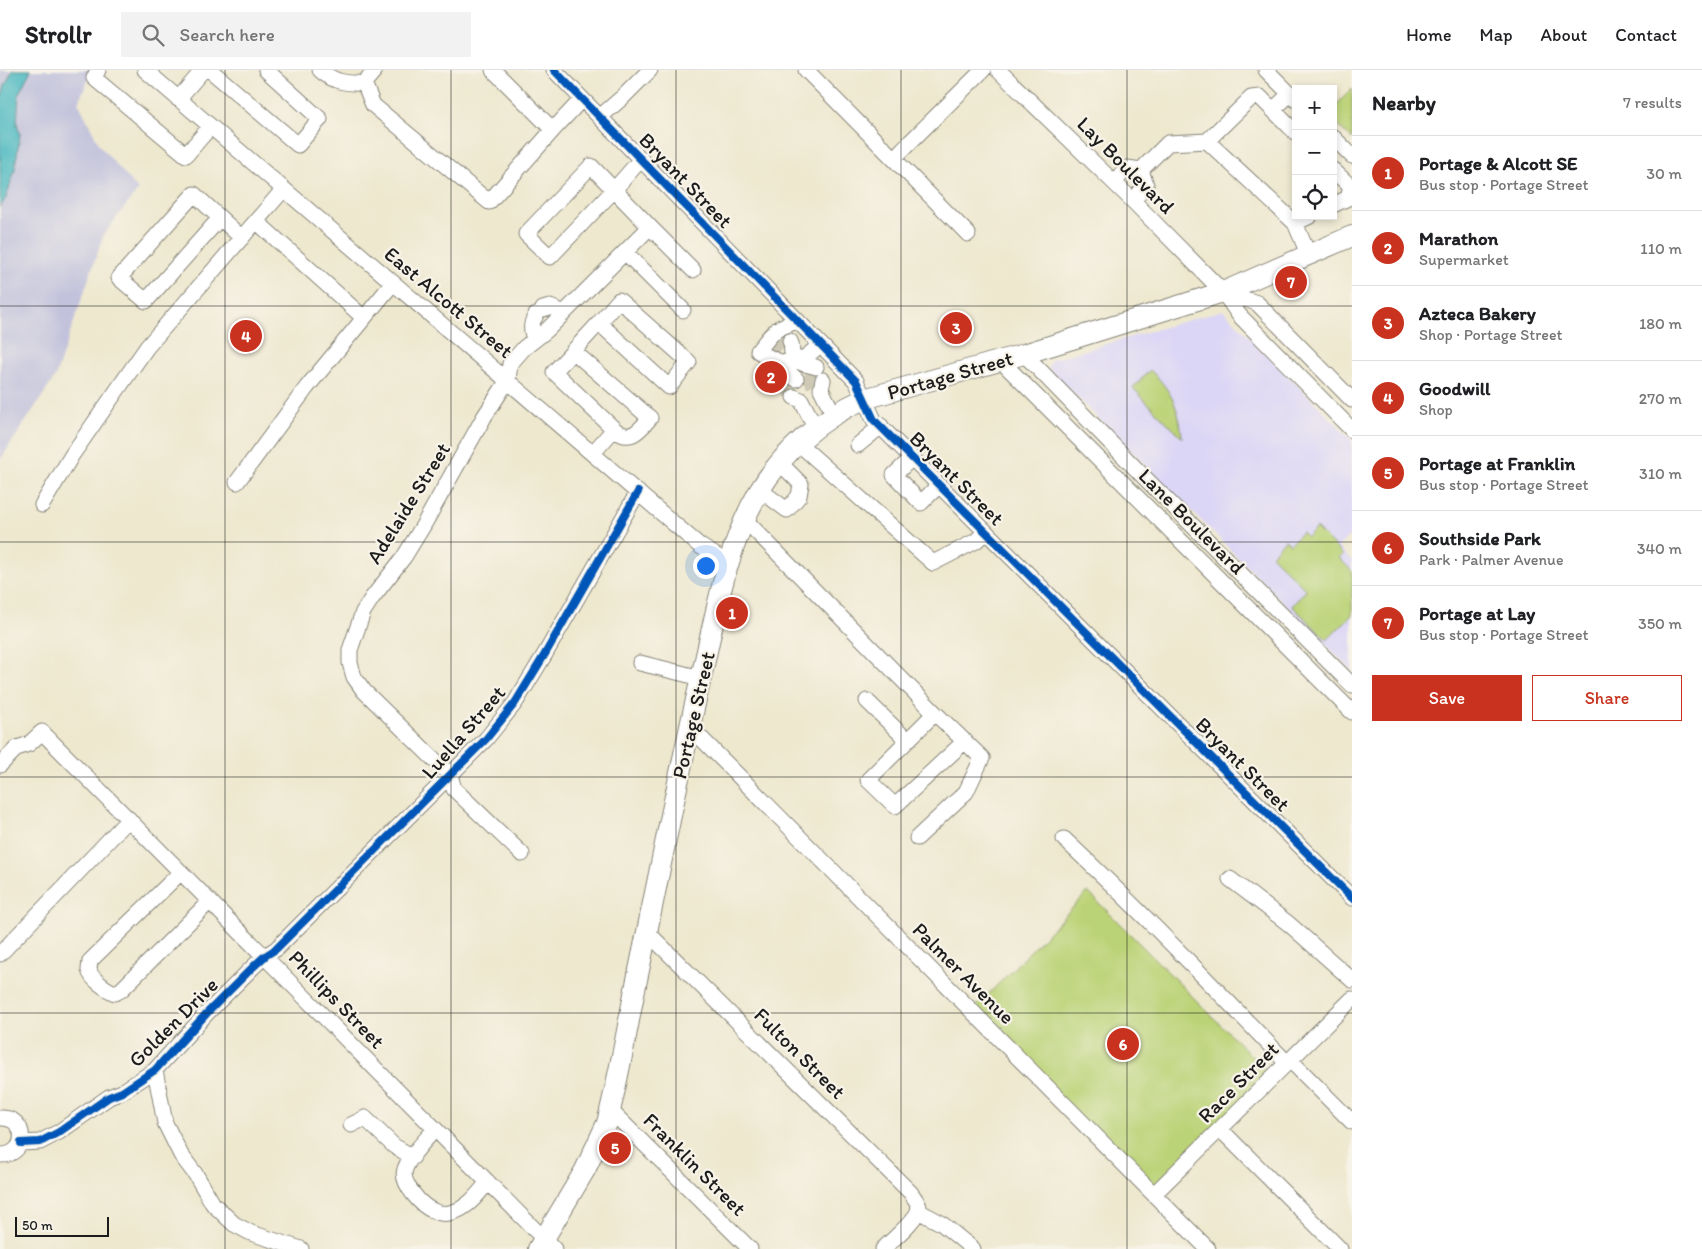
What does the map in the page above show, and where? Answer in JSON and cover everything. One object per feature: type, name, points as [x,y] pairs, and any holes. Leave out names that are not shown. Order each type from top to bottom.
[{"type":"main road","name":"Portage Street","points":[[546,1246],[586,1170],[607,1122],[690,726],[728,563],[740,530],[760,490],[780,463],[798,443],[816,428],[848,406],[864,399],[1002,361],[1223,292],[1352,236]]},
{"type":"street","points":[[98,70],[94,78],[186,156],[210,127]]},
{"type":"street","name":"East Alcott Street","points":[[145,70],[700,546],[728,563]]},
{"type":"street","points":[[178,99],[203,70]]},
{"type":"street","points":[[210,70],[298,146],[320,119],[266,70]]},
{"type":"street","points":[[320,70],[326,76],[347,84],[364,83],[375,70]]},
{"type":"street","points":[[493,70],[552,130]]},
{"type":"street","name":"Bryant Street","points":[[554,70],[856,381],[874,420],[1352,898]]},
{"type":"street","points":[[600,117],[650,70]]},
{"type":"street","points":[[806,70],[968,234]]},
{"type":"street","points":[[894,158],[983,70]]},
{"type":"street","name":"Lay Boulevard","points":[[998,70],[1114,182],[1223,292],[1239,315],[1352,430]]},
{"type":"street","points":[[1266,70],[1292,96]]},
{"type":"street","points":[[364,83],[373,105],[489,202],[582,99]]},
{"type":"street","points":[[1141,170],[1168,143],[1207,141],[1251,98],[1260,97],[1294,130]]},
{"type":"street","points":[[1273,110],[1292,98]]},
{"type":"street","points":[[1207,141],[1295,223],[1309,256]]},
{"type":"street","points":[[1337,141],[1352,156]]},
{"type":"street","points":[[641,159],[614,190],[550,257],[526,234],[591,166],[614,190],[650,227],[693,270]]},
{"type":"street","points":[[1114,182],[1127,168],[1141,170]]},
{"type":"street","points":[[1133,201],[1146,185],[1141,170]]},
{"type":"street","points":[[1337,174],[1351,187],[1348,198],[1337,203]]},
{"type":"street","points":[[42,505],[72,455],[147,347],[284,190]]},
{"type":"street","points":[[220,218],[146,301],[119,278],[194,194],[242,238]]},
{"type":"street","points":[[1295,223],[1301,220]]},
{"type":"street","points":[[256,222],[364,318]]},
{"type":"street","name":"Adelaide Street","points":[[450,775],[364,691],[354,677],[350,664],[350,650],[363,612],[404,557],[423,526],[484,417],[508,380],[510,364],[524,348],[564,313],[650,227]]},
{"type":"street","points":[[625,252],[683,310]]},
{"type":"street","points":[[237,482],[307,387],[393,283]]},
{"type":"street","name":"Lay Boulevard","points":[[1223,292],[1256,303],[1352,400]]},
{"type":"street","points":[[573,351],[650,418],[636,433],[627,436],[621,435],[554,372],[573,351],[620,300],[689,362],[669,387],[599,323]]},
{"type":"street","points":[[534,340],[531,328],[532,321],[540,312],[550,307],[564,313]]},
{"type":"street","points":[[796,319],[788,326],[782,326],[816,428]]},
{"type":"street","points":[[795,366],[810,355],[820,344]]},
{"type":"street","name":"Lane Boulevard","points":[[1024,354],[1352,685]]},
{"type":"street","name":"Lane Boulevard","points":[[1002,361],[1350,707]]},
{"type":"street","points":[[795,366],[834,416]]},
{"type":"street","points":[[858,445],[880,426]]},
{"type":"street","points":[[593,453],[614,429]]},
{"type":"street","points":[[798,443],[933,563],[976,541],[985,532]]},
{"type":"street","points":[[912,458],[894,476],[921,503],[939,485]]},
{"type":"street","points":[[760,490],[787,510],[799,496],[801,484],[780,463]]},
{"type":"street","name":"Luella Street","points":[[265,956],[276,949],[450,775],[486,738],[515,703],[638,492]]},
{"type":"street","points":[[745,520],[935,713],[982,758],[966,792],[917,838]]},
{"type":"street","points":[[1205,564],[1218,551]]},
{"type":"street","points":[[640,663],[701,678]]},
{"type":"street","points":[[867,701],[908,740]]},
{"type":"street","points":[[935,713],[868,780],[895,806],[965,741]]},
{"type":"street","name":"Palmer Avenue","points":[[690,726],[1208,1249]]},
{"type":"street","name":"Phillips Street","points":[[0,765],[17,748],[29,744],[42,732],[488,1182],[546,1246]]},
{"type":"street","points":[[450,775],[454,790],[522,854]]},
{"type":"street","points":[[0,954],[129,820]]},
{"type":"street","points":[[1064,839],[1107,878],[1289,1062],[1352,1122]]},
{"type":"street","points":[[181,872],[90,961],[89,969],[92,976],[109,991],[115,993],[121,990],[210,901]]},
{"type":"street","points":[[1230,879],[1289,924],[1352,980]]},
{"type":"street","name":"Fulton Street","points":[[647,932],[912,1194],[918,1209]]},
{"type":"street","name":"Golden Drive","points":[[21,1143],[40,1142],[109,1097],[122,1092],[155,1070],[207,1013],[265,956]]},
{"type":"street","name":"Race Street","points":[[1154,1194],[1352,999]]},
{"type":"street","points":[[155,1070],[165,1123],[181,1155],[196,1175],[213,1204],[234,1224],[251,1233],[300,1249]]},
{"type":"street","name":"Franklin Street","points":[[610,1110],[750,1249]]},
{"type":"street","points":[[0,1118],[10,1119],[19,1126],[22,1138],[21,1143],[14,1152],[8,1155],[0,1155]]},
{"type":"street","points":[[351,1125],[365,1118],[394,1146],[413,1156]]},
{"type":"street","points":[[435,1129],[404,1170],[405,1181],[413,1194],[424,1205],[434,1211],[445,1214],[464,1208],[488,1182]]},
{"type":"street","points":[[1220,1129],[1340,1249]]},
{"type":"street","points":[[883,1249],[912,1220],[918,1209],[973,1249]]},
{"type":"shaded area","points":[[0,70],[93,70],[78,102],[100,146],[138,190],[104,234],[55,377],[0,460]]},
{"type":"shaded area","points":[[1223,310],[1352,440],[1352,533],[1338,547],[1352,561],[1352,671],[1048,368],[1051,360]]},
{"type":"green space","points":[[1352,89],[1352,139],[1337,125],[1337,104]]},
{"type":"green space","points":[[1150,370],[1169,392],[1177,409],[1182,438],[1133,388]]},
{"type":"green space","points":[[1316,528],[1343,555],[1339,558],[1352,571],[1352,615],[1327,640],[1292,606],[1306,590],[1271,555],[1285,540],[1290,544],[1302,532],[1307,537]]},
{"type":"green space","points":[[1088,892],[1273,1077],[1154,1194],[972,1011]]},
{"type":"water","points":[[13,70],[31,70],[19,93],[17,124],[20,134],[15,169],[6,198],[0,207],[0,103],[5,85]]},
{"type":"tunnel","points":[[772,339],[782,349]]},
{"type":"tunnel","points":[[807,373],[814,385]]},
{"type":"tunnel","points":[[786,385],[794,397]]},
{"type":"cycle path","points":[[554,70],[856,381],[874,420],[1352,898]]},
{"type":"cycle path","points":[[21,1143],[40,1142],[59,1132],[109,1097],[122,1092],[155,1070],[207,1013],[253,967],[276,949],[486,739],[515,703],[638,492]]},
{"type":"place","name":"Portage at Lay","points":[[1291,282]]},
{"type":"place","name":"Azteca Bakery","points":[[956,328]]},
{"type":"place","name":"Goodwill","points":[[246,336]]},
{"type":"place","name":"Marathon","points":[[771,377]]},
{"type":"place","name":"Portage & Alcott SE","points":[[732,613]]},
{"type":"place","name":"Southside Park","points":[[1123,1044]]},
{"type":"place","name":"Portage at Franklin","points":[[615,1148]]}]
